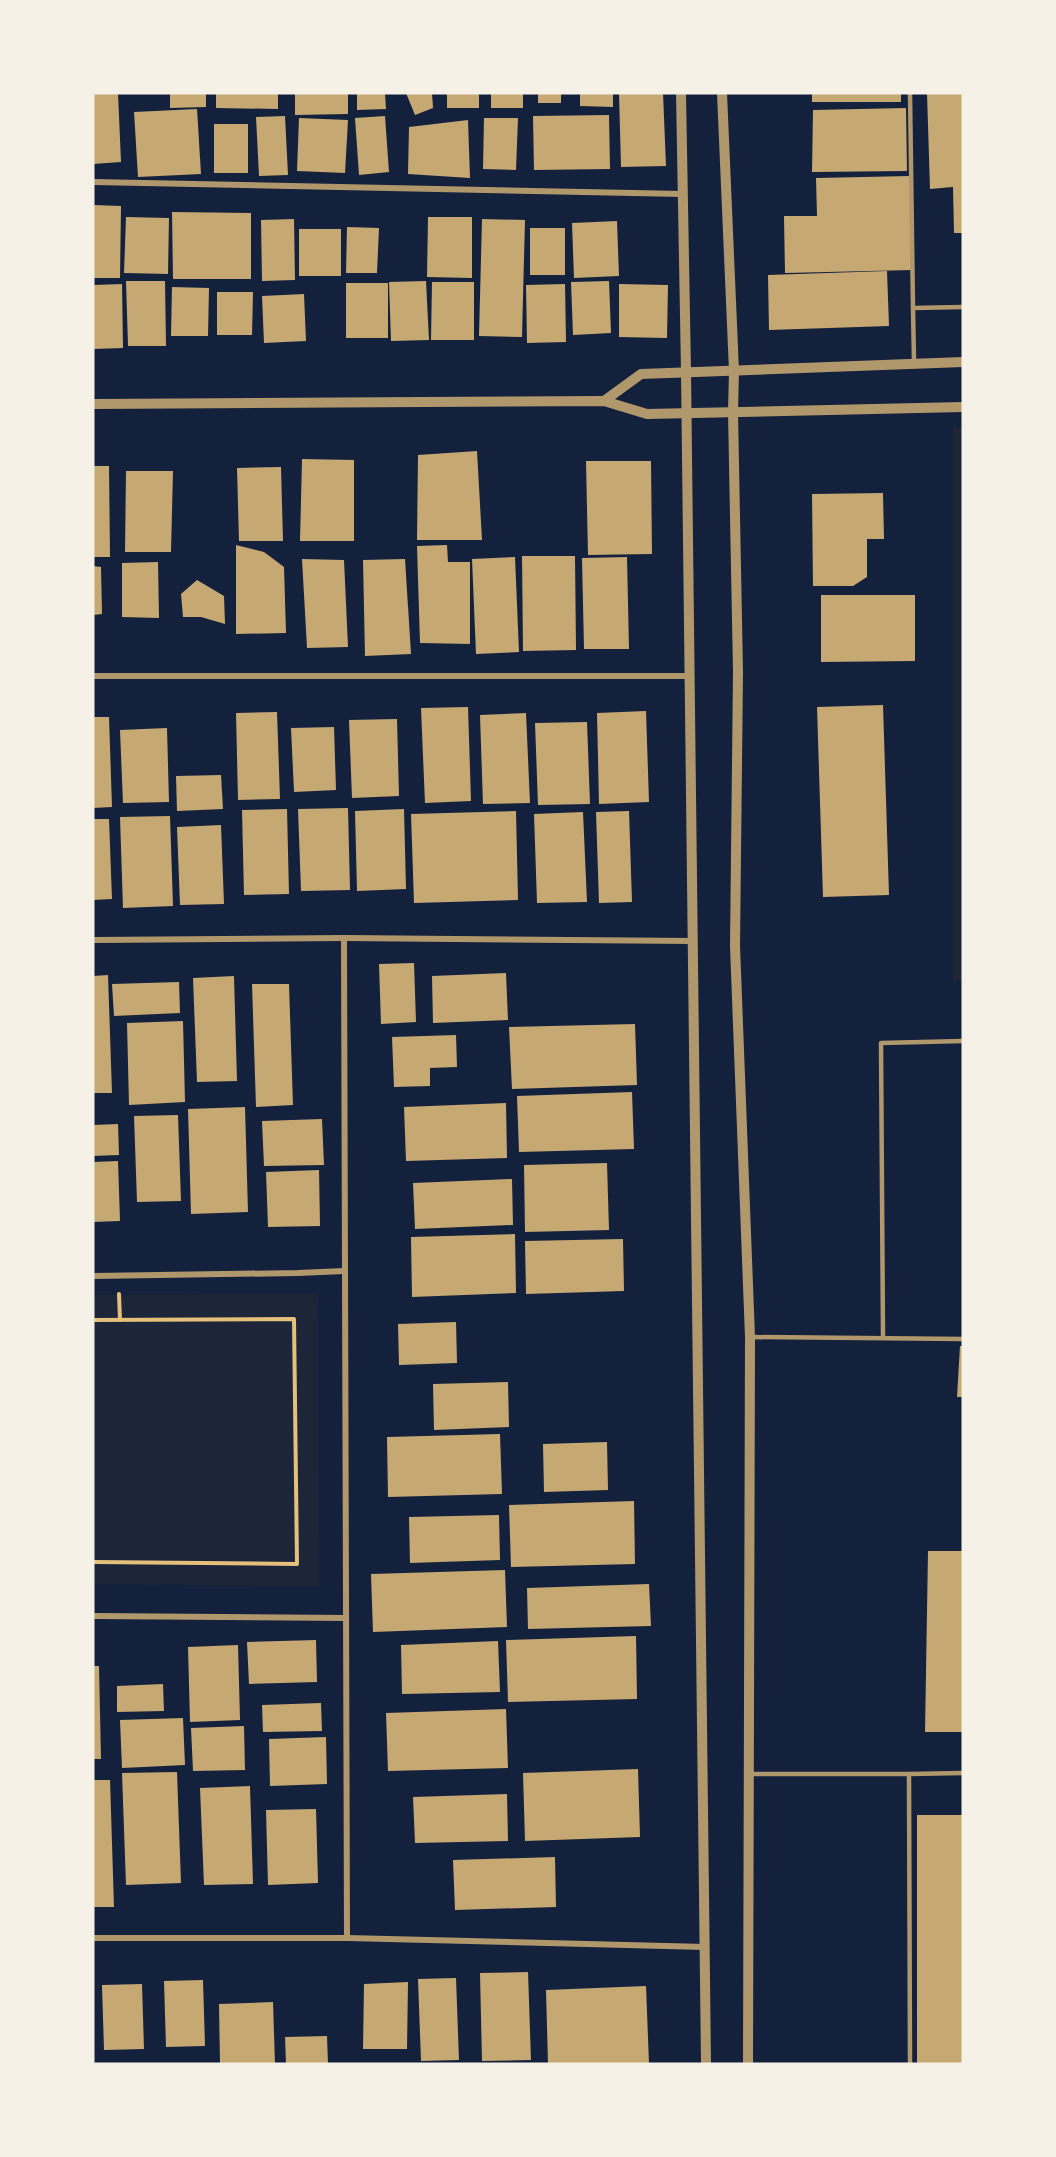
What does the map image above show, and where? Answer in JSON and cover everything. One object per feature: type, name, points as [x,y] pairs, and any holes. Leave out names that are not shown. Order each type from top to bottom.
[{"type":"street","points":[[681,93],[706,2064]]},
{"type":"street","points":[[722,93],[734,371],[738,672],[735,946],[750,1337],[748,2064]]},
{"type":"street","points":[[93,182],[682,194]]},
{"type":"street","points":[[604,401],[641,374],[963,362]]},
{"type":"street","points":[[93,404],[604,401],[647,414],[963,407]]},
{"type":"street","points":[[93,676],[690,675]]},
{"type":"street","points":[[93,940],[344,938],[693,941]]},
{"type":"street","points":[[344,938],[347,1938]]},
{"type":"street","points":[[93,1276],[344,1271]]},
{"type":"street","points":[[93,1616],[346,1618]]},
{"type":"street","points":[[93,1938],[347,1938],[705,1947]]},
{"type":"lane","points":[[910,93],[914,363]]},
{"type":"lane","points":[[914,308],[963,308]]},
{"type":"lane","points":[[883,1337],[881,1043],[963,1041]]},
{"type":"lane","points":[[750,1337],[963,1339]]},
{"type":"lane","points":[[749,1774],[963,1773]]},
{"type":"lane","points":[[909,1774],[910,2064]]},
{"type":"path","points":[[93,1320],[294,1319],[297,1564],[93,1562]]},
{"type":"shaded area","points":[[953,427],[963,427],[963,981],[953,981]]},
{"type":"shaded area","points":[[318,1294],[319,1586],[93,1584],[93,1295]]},
{"type":"building","points":[[93,93],[118,93],[121,162],[93,164]]},
{"type":"building","points":[[170,93],[206,93],[206,107],[170,108]]},
{"type":"building","points":[[216,93],[278,93],[278,109],[216,108]]},
{"type":"building","points":[[295,93],[348,93],[348,114],[295,115]]},
{"type":"building","points":[[357,93],[385,93],[386,109],[357,110]]},
{"type":"building","points":[[406,93],[432,93],[433,108],[415,115]]},
{"type":"building","points":[[447,93],[479,93],[479,108],[447,108]]},
{"type":"building","points":[[491,93],[523,93],[523,108],[491,108]]},
{"type":"building","points":[[538,93],[561,93],[561,103],[538,103]]},
{"type":"building","points":[[580,93],[613,93],[613,107],[580,106]]},
{"type":"building","points":[[619,93],[663,93],[666,166],[621,167]]},
{"type":"building","points":[[812,93],[901,93],[901,102],[812,102]]},
{"type":"building","points":[[927,93],[963,93],[963,233],[954,233],[953,187],[930,189]]},
{"type":"building","points":[[906,108],[907,171],[812,172],[813,110]]},
{"type":"building","points":[[197,109],[201,174],[138,177],[134,112]]},
{"type":"building","points":[[609,115],[610,169],[534,170],[533,116]]},
{"type":"building","points":[[285,116],[288,175],[259,176],[256,117]]},
{"type":"building","points":[[385,116],[389,172],[359,175],[355,118]]},
{"type":"building","points":[[299,118],[348,120],[345,173],[297,171]]},
{"type":"building","points":[[484,118],[518,118],[516,170],[483,169]]},
{"type":"building","points":[[468,120],[470,178],[408,174],[409,127]]},
{"type":"building","points":[[214,124],[248,124],[248,173],[214,173]]},
{"type":"building","points":[[910,176],[912,270],[785,273],[784,216],[817,216],[816,178]]},
{"type":"building","points":[[93,205],[121,206],[120,278],[93,278]]},
{"type":"building","points":[[172,212],[251,213],[251,279],[173,279]]},
{"type":"building","points":[[126,217],[169,218],[168,274],[124,273]]},
{"type":"building","points":[[428,217],[472,217],[472,278],[427,277]]},
{"type":"building","points":[[294,219],[295,280],[262,281],[261,220]]},
{"type":"building","points":[[482,219],[525,220],[522,337],[479,336]]},
{"type":"building","points":[[617,221],[619,276],[574,278],[572,223]]},
{"type":"building","points":[[347,227],[379,228],[377,273],[346,273]]},
{"type":"building","points":[[530,228],[565,228],[565,275],[530,275]]},
{"type":"building","points":[[299,229],[341,229],[341,276],[299,276]]},
{"type":"building","points":[[887,271],[889,326],[769,330],[768,275]]},
{"type":"building","points":[[126,281],[165,281],[166,346],[128,346]]},
{"type":"building","points":[[426,281],[429,340],[391,341],[389,282]]},
{"type":"building","points":[[609,281],[611,333],[573,335],[571,282]]},
{"type":"building","points":[[432,282],[474,282],[474,340],[431,340]]},
{"type":"building","points":[[346,283],[388,283],[388,338],[346,338]]},
{"type":"building","points":[[122,284],[123,348],[93,349],[93,285]]},
{"type":"building","points":[[565,284],[566,342],[527,343],[526,285]]},
{"type":"building","points":[[619,284],[668,285],[667,338],[619,337]]},
{"type":"building","points":[[172,287],[209,288],[208,336],[171,336]]},
{"type":"building","points":[[217,292],[253,292],[252,335],[217,335]]},
{"type":"building","points":[[304,294],[306,341],[264,343],[262,296]]},
{"type":"building","points":[[477,451],[482,540],[417,540],[418,455]]},
{"type":"building","points":[[302,459],[354,460],[354,541],[300,541]]},
{"type":"building","points":[[586,461],[651,461],[652,554],[588,555]]},
{"type":"building","points":[[93,466],[109,466],[110,557],[93,557]]},
{"type":"building","points":[[281,467],[283,541],[239,541],[237,468]]},
{"type":"building","points":[[126,471],[173,471],[171,552],[125,552]]},
{"type":"building","points":[[883,493],[884,539],[867,539],[867,577],[853,586],[813,586],[812,494]]},
{"type":"building","points":[[236,545],[264,552],[284,567],[286,633],[236,634]]},
{"type":"building","points":[[447,545],[448,562],[470,562],[470,644],[420,643],[417,546]]},
{"type":"building","points":[[522,556],[575,556],[576,650],[523,651]]},
{"type":"building","points":[[515,557],[519,652],[476,654],[472,559]]},
{"type":"building","points":[[627,557],[629,649],[584,649],[582,558]]},
{"type":"building","points":[[302,559],[344,560],[348,647],[307,648]]},
{"type":"building","points":[[405,559],[411,654],[365,656],[363,560]]},
{"type":"building","points":[[158,562],[159,618],[122,617],[122,563]]},
{"type":"building","points":[[93,566],[101,567],[102,614],[93,615]]},
{"type":"building","points":[[197,580],[224,596],[225,624],[201,617],[183,617],[181,594]]},
{"type":"building","points":[[821,595],[915,595],[915,661],[821,662]]},
{"type":"building","points":[[883,705],[889,895],[823,897],[817,707]]},
{"type":"building","points":[[468,707],[471,801],[425,803],[421,708]]},
{"type":"building","points":[[646,711],[649,802],[599,804],[597,713]]},
{"type":"building","points":[[277,712],[280,799],[238,800],[236,713]]},
{"type":"building","points":[[526,713],[530,803],[483,804],[480,715]]},
{"type":"building","points":[[93,717],[109,717],[112,807],[93,808]]},
{"type":"building","points":[[397,719],[399,796],[352,798],[349,720]]},
{"type":"building","points":[[587,722],[590,804],[538,805],[535,723]]},
{"type":"building","points":[[334,727],[336,790],[294,792],[291,728]]},
{"type":"building","points":[[167,728],[169,802],[123,803],[120,730]]},
{"type":"building","points":[[221,775],[223,809],[177,811],[176,776]]},
{"type":"building","points":[[348,808],[350,890],[301,891],[298,809]]},
{"type":"building","points":[[287,809],[289,894],[244,895],[242,810]]},
{"type":"building","points":[[404,809],[406,889],[357,891],[355,811]]},
{"type":"building","points":[[516,811],[518,900],[414,903],[411,814]]},
{"type":"building","points":[[629,811],[632,902],[599,903],[596,812]]},
{"type":"building","points":[[583,812],[587,902],[537,903],[534,814]]},
{"type":"building","points":[[170,816],[173,906],[123,908],[120,817]]},
{"type":"building","points":[[93,819],[109,819],[112,899],[93,900]]},
{"type":"building","points":[[221,825],[224,904],[180,905],[177,827]]},
{"type":"building","points":[[414,963],[416,1022],[381,1024],[379,964]]},
{"type":"building","points":[[506,973],[508,1020],[433,1023],[432,976]]},
{"type":"building","points":[[108,975],[112,1093],[93,1093],[93,976]]},
{"type":"building","points":[[234,976],[237,1081],[197,1082],[193,978]]},
{"type":"building","points":[[179,982],[180,1013],[114,1016],[112,984]]},
{"type":"building","points":[[252,984],[289,984],[293,1105],[256,1107]]},
{"type":"building","points":[[183,1021],[185,1102],[129,1105],[127,1023]]},
{"type":"building","points":[[635,1024],[637,1085],[512,1089],[509,1027]]},
{"type":"building","points":[[456,1035],[457,1067],[430,1068],[430,1086],[394,1087],[392,1037]]},
{"type":"building","points":[[632,1092],[634,1149],[519,1152],[517,1096]]},
{"type":"building","points":[[506,1103],[507,1158],[406,1161],[404,1107]]},
{"type":"building","points":[[245,1107],[248,1212],[191,1214],[188,1109]]},
{"type":"building","points":[[178,1115],[181,1201],[137,1202],[134,1116]]},
{"type":"building","points":[[322,1119],[324,1165],[264,1166],[262,1121]]},
{"type":"building","points":[[118,1124],[119,1155],[93,1156],[93,1125]]},
{"type":"building","points":[[118,1161],[120,1221],[93,1222],[93,1162]]},
{"type":"building","points":[[607,1163],[609,1230],[525,1232],[524,1165]]},
{"type":"building","points":[[319,1170],[320,1226],[268,1227],[266,1172]]},
{"type":"building","points":[[512,1179],[513,1225],[415,1229],[413,1183]]},
{"type":"building","points":[[515,1234],[516,1293],[412,1297],[411,1237]]},
{"type":"building","points":[[623,1239],[624,1291],[526,1294],[525,1241]]},
{"type":"building","points":[[456,1322],[457,1363],[399,1365],[398,1324]]},
{"type":"building","points":[[960,1346],[963,1346],[963,1397],[957,1397]]},
{"type":"building","points":[[508,1382],[509,1427],[434,1430],[433,1384]]},
{"type":"building","points":[[500,1434],[502,1494],[388,1497],[387,1437]]},
{"type":"building","points":[[607,1442],[608,1490],[544,1492],[543,1444]]},
{"type":"building","points":[[634,1501],[635,1564],[511,1567],[509,1505]]},
{"type":"building","points":[[499,1515],[500,1560],[410,1563],[409,1517]]},
{"type":"building","points":[[928,1551],[963,1551],[963,1732],[925,1732]]},
{"type":"building","points":[[505,1570],[507,1627],[373,1632],[371,1574]]},
{"type":"building","points":[[649,1584],[651,1626],[528,1629],[527,1588]]},
{"type":"building","points":[[636,1636],[637,1699],[508,1702],[506,1640]]},
{"type":"building","points":[[316,1640],[317,1682],[249,1684],[247,1642]]},
{"type":"building","points":[[498,1641],[500,1692],[402,1694],[401,1645]]},
{"type":"building","points":[[238,1645],[240,1720],[190,1722],[188,1647]]},
{"type":"building","points":[[93,1666],[99,1666],[101,1759],[93,1759]]},
{"type":"building","points":[[163,1684],[164,1711],[117,1712],[117,1686]]},
{"type":"building","points":[[321,1703],[322,1731],[263,1732],[262,1705]]},
{"type":"building","points":[[506,1709],[508,1768],[388,1771],[386,1713]]},
{"type":"building","points":[[183,1718],[185,1765],[122,1768],[120,1720]]},
{"type":"building","points":[[244,1726],[245,1770],[193,1771],[191,1728]]},
{"type":"building","points":[[326,1737],[327,1784],[270,1786],[269,1739]]},
{"type":"building","points":[[638,1769],[640,1837],[525,1841],[523,1773]]},
{"type":"building","points":[[177,1772],[181,1883],[126,1885],[122,1773]]},
{"type":"building","points":[[93,1780],[110,1780],[114,1907],[93,1907]]},
{"type":"building","points":[[250,1786],[253,1884],[204,1885],[200,1788]]},
{"type":"building","points":[[507,1794],[508,1841],[415,1843],[413,1797]]},
{"type":"building","points":[[316,1809],[318,1883],[268,1885],[266,1810]]},
{"type":"building","points":[[917,1815],[963,1815],[963,2064],[917,2064]]},
{"type":"building","points":[[555,1857],[556,1907],[455,1910],[453,1860]]},
{"type":"building","points":[[528,1972],[531,2060],[482,2061],[480,1973]]},
{"type":"building","points":[[456,1978],[459,2060],[421,2061],[418,1979]]},
{"type":"building","points":[[203,1980],[205,2046],[166,2047],[164,1981]]},
{"type":"building","points":[[408,1982],[407,2049],[363,2049],[364,1984]]},
{"type":"building","points":[[142,1984],[144,2049],[104,2050],[102,1985]]},
{"type":"building","points":[[646,1986],[649,2064],[548,2064],[546,1990]]},
{"type":"building","points":[[273,2002],[275,2064],[220,2064],[219,2004]]},
{"type":"building","points":[[327,2036],[328,2064],[286,2064],[285,2037]]}]
